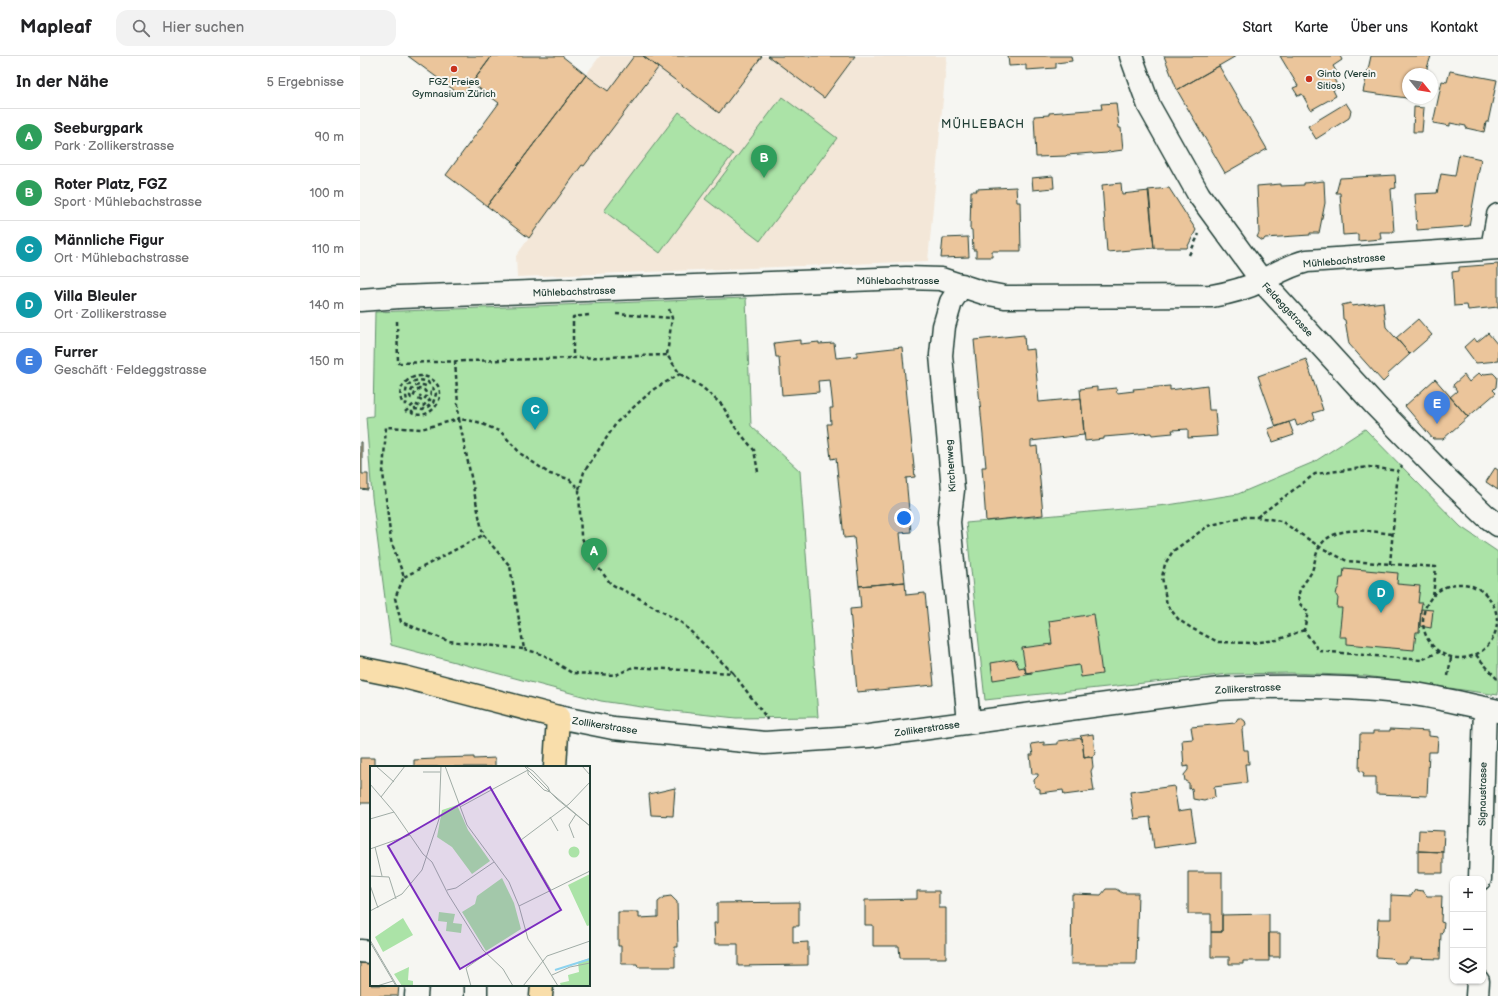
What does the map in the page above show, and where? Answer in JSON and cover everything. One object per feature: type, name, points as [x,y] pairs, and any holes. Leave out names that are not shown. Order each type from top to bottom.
[{"type":"main road","name":"Zollikerstrasse","points":[[360,668],[404,677],[558,717]]},
{"type":"main road","points":[[555,766],[558,717]]},
{"type":"main road","points":[[541,996],[542,986]]},
{"type":"street","name":"Feldeggstrasse","points":[[1131,56],[1149,106],[1199,194],[1262,281],[1444,476],[1486,516],[1498,524]]},
{"type":"street","points":[[1495,248],[1498,215]]},
{"type":"street","name":"Mühlebachstrasse","points":[[360,300],[399,297],[906,278],[941,279],[984,293],[1005,297],[1212,296],[1228,294],[1262,281],[1282,269],[1307,262],[1495,248]]},
{"type":"street","name":"Kirchenweg","points":[[962,285],[951,302],[944,326],[941,355],[953,490],[949,522],[969,722]]},
{"type":"street","name":"Zollikerstrasse","points":[[558,717],[613,728],[765,743],[869,736],[1219,689],[1250,687],[1331,686],[1409,693],[1491,709]]},
{"type":"street","name":"Signaustrasse","points":[[1480,876],[1491,709]]},
{"type":"street","points":[[360,951],[370,952]]},
{"type":"street","points":[[1477,996],[1478,984]]},
{"type":"street","points":[[416,996],[417,986]]},
{"type":"path","points":[[1188,255],[1200,231]]},
{"type":"path","points":[[669,304],[668,310],[672,318],[667,355],[680,374],[702,387],[722,405],[736,427],[754,450],[758,472]]},
{"type":"path","points":[[611,313],[672,318]]},
{"type":"path","points":[[573,358],[573,317],[596,314]]},
{"type":"path","points":[[397,316],[398,363],[667,355]]},
{"type":"path","points":[[455,361],[459,420],[483,535],[510,566],[524,648]]},
{"type":"path","points":[[680,374],[654,389],[617,422],[584,472],[579,489],[581,536],[594,562],[611,584],[635,596],[682,624],[733,673],[766,717],[767,725]]},
{"type":"path","points":[[405,412],[414,404],[419,406],[427,404],[430,400],[431,390],[433,388],[436,394],[433,403],[423,410],[412,410],[412,413],[423,415],[429,413],[437,405],[440,395],[436,383],[429,378],[419,376],[408,379],[402,387],[401,397],[403,404],[408,402],[406,392],[409,384],[413,381],[421,380],[428,382],[429,384],[426,386],[416,385],[412,388],[410,398],[413,398],[417,390],[420,389],[424,390],[426,395],[426,398],[422,401],[418,399],[421,395]]},
{"type":"path","points":[[404,577],[391,541],[383,473],[386,427],[421,429],[459,420],[478,422],[501,432],[521,454],[550,474],[569,479],[579,489]]},
{"type":"path","points":[[1257,517],[1316,474],[1369,467],[1398,471],[1390,564]]},
{"type":"path","points":[[1304,630],[1278,640],[1251,643],[1218,642],[1179,620],[1168,605],[1162,577],[1165,564],[1173,551],[1208,526],[1242,517],[1257,517],[1281,521],[1320,547],[1347,561],[1436,567],[1433,597]]},
{"type":"path","points":[[1392,534],[1370,531],[1347,531],[1330,536],[1320,547],[1311,572],[1301,585],[1298,592],[1299,603],[1308,612],[1304,630],[1319,651],[1421,660],[1439,652]]},
{"type":"path","points":[[483,535],[404,577],[395,598],[401,622],[448,641],[524,648],[544,655],[572,673],[616,675],[633,668],[733,673]]},
{"type":"path","points":[[1451,585],[1464,585],[1475,588],[1486,595],[1493,604],[1497,617],[1497,627],[1493,639],[1486,648],[1476,655],[1464,658],[1451,658],[1439,652],[1430,643],[1425,633],[1423,621],[1425,609],[1433,597],[1441,589],[1451,585]]},
{"type":"path","points":[[1476,655],[1498,680]]},
{"type":"path","points":[[1448,681],[1451,658]]},
{"type":"shaded area","points":[[600,56],[947,56],[928,261],[517,277],[516,256],[529,238],[487,206]]},
{"type":"green space","points":[[782,97],[837,138],[760,241],[705,199]]},
{"type":"green space","points":[[679,112],[733,154],[660,253],[604,211]]},
{"type":"green space","points":[[746,298],[751,426],[800,471],[818,717],[736,718],[601,701],[391,645],[372,497],[366,417],[373,416],[375,312]]},
{"type":"green space","points":[[1365,429],[1461,527],[1498,552],[1498,695],[1366,676],[1291,673],[1229,674],[985,700],[966,523],[1168,505],[1238,494],[1314,462]]},
{"type":"building","name":"FGZ Freies Gymnasium Zürich","points":[[408,56],[492,56],[462,96]]},
{"type":"building","points":[[492,56],[562,56],[586,75],[487,206],[446,175],[499,103],[472,83]]},
{"type":"building","points":[[634,56],[643,56],[658,68],[584,166],[582,165],[529,238],[487,206],[586,75],[608,91]]},
{"type":"building","points":[[643,56],[762,56],[719,113]]},
{"type":"building","points":[[768,56],[855,56],[824,98]]},
{"type":"building","points":[[1008,56],[1071,56],[1072,61],[1056,63],[1056,68],[1026,70],[1026,65],[1009,66]]},
{"type":"building","points":[[1164,56],[1236,56],[1177,90]]},
{"type":"building","points":[[1280,56],[1340,56],[1342,60],[1333,66],[1339,76],[1334,79],[1338,87],[1333,90],[1336,96],[1311,110],[1302,94],[1298,96],[1293,88],[1298,86]]},
{"type":"building","points":[[1371,56],[1431,56],[1427,68],[1402,68],[1402,97],[1363,92]]},
{"type":"building","points":[[1219,66],[1267,149],[1225,173],[1177,90]]},
{"type":"building","points":[[1450,71],[1497,80],[1488,122],[1486,122],[1484,132],[1450,123],[1450,126],[1433,123],[1442,81],[1447,82]]},
{"type":"building","points":[[1116,103],[1119,128],[1121,128],[1123,150],[1107,153],[1036,157],[1034,116],[1049,115],[1049,113],[1102,109],[1101,104]]},
{"type":"building","points":[[1346,103],[1351,111],[1349,118],[1316,139],[1308,126]]},
{"type":"building","points":[[1414,107],[1424,108],[1422,132],[1413,132]]},
{"type":"building","points":[[1459,154],[1481,159],[1469,226],[1417,230],[1415,194],[1437,193],[1441,174],[1455,176]]},
{"type":"building","points":[[1395,175],[1396,188],[1391,189],[1394,232],[1380,232],[1381,239],[1358,241],[1358,234],[1343,235],[1340,193],[1336,193],[1340,178]]},
{"type":"building","points":[[1053,176],[1054,188],[1033,190],[1032,178]]},
{"type":"building","points":[[1324,181],[1325,203],[1319,233],[1265,238],[1263,241],[1257,237],[1259,233],[1257,186],[1281,184],[1281,186],[1304,185],[1304,183]]},
{"type":"building","points":[[1121,183],[1122,194],[1149,191],[1154,248],[1107,252],[1102,185]]},
{"type":"building","points":[[1016,187],[1017,202],[1020,202],[1021,251],[992,251],[992,257],[976,257],[976,250],[973,250],[972,230],[970,229],[971,191],[977,191],[976,189]]},
{"type":"building","points":[[1169,188],[1196,230],[1187,248],[1154,248],[1148,190]]},
{"type":"building","points":[[968,237],[969,257],[941,258],[943,238]]},
{"type":"building","points":[[1498,264],[1498,307],[1468,310],[1467,305],[1454,306],[1452,272],[1459,271],[1459,267]]},
{"type":"building","points":[[1383,302],[1386,327],[1410,354],[1387,375],[1389,376],[1383,382],[1349,344],[1345,320],[1343,319],[1342,305],[1351,303],[1352,306]]},
{"type":"building","points":[[1418,319],[1432,335],[1410,354],[1396,338]]},
{"type":"building","points":[[1488,333],[1498,345],[1498,361],[1476,363],[1464,347],[1474,338],[1477,342]]},
{"type":"building","points":[[1024,335],[1025,350],[1034,349],[1039,402],[1081,398],[1084,435],[1031,441],[1031,447],[1037,446],[1043,515],[986,521],[982,467],[986,467],[974,340]]},
{"type":"building","points":[[800,340],[800,344],[819,342],[819,344],[834,343],[836,358],[857,356],[857,352],[902,347],[915,477],[906,478],[911,532],[900,533],[905,582],[859,586],[854,537],[844,538],[836,458],[831,459],[827,424],[831,424],[830,408],[833,408],[830,380],[818,381],[819,392],[782,395],[779,357],[776,357],[774,343]]},
{"type":"building","points":[[1306,359],[1323,410],[1313,413],[1315,419],[1297,426],[1295,420],[1276,427],[1258,376]]},
{"type":"building","points":[[1479,373],[1482,376],[1484,374],[1493,373],[1497,377],[1496,387],[1493,390],[1496,393],[1468,417],[1450,397],[1457,391],[1453,385],[1464,375],[1469,382]]},
{"type":"building","points":[[1435,379],[1468,417],[1443,439],[1433,439],[1405,406]]},
{"type":"building","points":[[1207,385],[1209,410],[1215,410],[1217,436],[1188,438],[1188,429],[1172,430],[1173,433],[1152,435],[1151,433],[1104,437],[1104,439],[1085,441],[1080,389],[1097,387],[1097,390],[1116,388],[1117,393],[1134,391],[1133,389],[1170,386],[1170,390]]},
{"type":"building","points":[[1289,422],[1294,435],[1273,442],[1268,429]]},
{"type":"building","points":[[360,442],[362,442],[362,474],[368,474],[368,490],[360,489]]},
{"type":"building","points":[[1495,468],[1498,470],[1498,490],[1486,482]]},
{"type":"building","points":[[1344,568],[1398,573],[1397,584],[1420,586],[1418,603],[1422,603],[1419,632],[1416,632],[1414,650],[1347,644],[1347,637],[1339,637],[1342,608],[1337,608],[1338,598],[1336,595],[1340,578],[1343,578]]},
{"type":"building","points":[[905,582],[906,595],[925,593],[934,685],[857,692],[850,609],[861,608],[859,586]]},
{"type":"building","points":[[1421,609],[1433,610],[1431,628],[1420,626]]},
{"type":"building","points":[[1094,614],[1102,674],[1081,677],[1079,665],[1026,673],[1022,648],[1052,644],[1049,621]]},
{"type":"building","points":[[1015,659],[1019,668],[1024,667],[1026,673],[1032,672],[1032,674],[993,680],[991,663]]},
{"type":"building","points":[[1238,718],[1245,721],[1246,724],[1242,730],[1244,750],[1248,750],[1249,764],[1245,764],[1247,783],[1214,787],[1215,797],[1204,801],[1193,799],[1192,788],[1189,789],[1189,783],[1185,781],[1184,775],[1188,770],[1188,766],[1184,767],[1182,740],[1193,739],[1191,727],[1235,723]]},
{"type":"building","points":[[1390,729],[1429,731],[1429,736],[1438,737],[1437,752],[1429,752],[1427,796],[1376,794],[1376,777],[1363,777],[1364,773],[1359,770],[1360,734],[1373,734],[1373,731],[1390,731]]},
{"type":"building","points":[[1093,734],[1095,754],[1092,758],[1089,756],[1084,757],[1082,738],[1080,736]]},
{"type":"building","points":[[1082,738],[1084,757],[1089,756],[1092,758],[1093,767],[1091,771],[1094,791],[1064,795],[1063,790],[1040,793],[1040,789],[1035,787],[1034,780],[1038,774],[1032,774],[1030,755],[1033,755],[1031,744],[1044,742],[1044,745],[1058,744],[1058,741]]},
{"type":"building","points":[[360,758],[374,758],[374,766],[370,766],[370,803],[360,803]]},
{"type":"building","points":[[435,758],[495,758],[495,766],[414,766],[414,760]]},
{"type":"building","points":[[1174,786],[1178,811],[1191,809],[1196,842],[1154,848],[1150,817],[1134,819],[1130,792]]},
{"type":"building","points":[[675,788],[673,816],[651,815],[649,794]]},
{"type":"building","points":[[1419,830],[1444,831],[1443,852],[1418,851]]},
{"type":"building","points":[[1418,851],[1443,852],[1443,873],[1418,873]]},
{"type":"building","points":[[1188,872],[1222,872],[1222,932],[1211,932],[1211,914],[1188,914]]},
{"type":"building","points":[[1106,889],[1116,889],[1122,893],[1138,893],[1136,964],[1071,964],[1072,894],[1101,895]]},
{"type":"building","points":[[1415,890],[1423,891],[1427,896],[1442,896],[1441,922],[1444,923],[1443,931],[1441,933],[1440,959],[1410,958],[1406,963],[1396,963],[1391,958],[1376,957],[1378,919],[1391,919],[1391,895],[1411,896]]},
{"type":"building","points":[[917,891],[939,891],[939,908],[946,908],[946,958],[900,958],[899,946],[873,946],[873,925],[865,925],[865,900],[917,899]]},
{"type":"building","points":[[671,896],[677,902],[678,947],[675,947],[675,967],[638,967],[637,964],[621,964],[621,946],[618,946],[618,912],[639,912],[639,918],[658,917],[658,902],[664,897]]},
{"type":"building","points":[[799,902],[799,926],[793,926],[793,943],[808,942],[808,965],[738,966],[738,944],[715,944],[714,923],[717,923],[717,903]]},
{"type":"building","points":[[1269,914],[1269,961],[1243,961],[1243,964],[1229,964],[1229,957],[1211,957],[1211,932],[1222,932],[1222,915]]},
{"type":"building","points":[[1269,933],[1280,933],[1280,957],[1269,957]]},
{"type":"building","points":[[360,963],[370,964],[370,986],[399,986],[398,996],[360,996]]},
{"type":"place","name":"FGZ Freies Gymnasium Zürich","points":[[454,69]]},
{"type":"place","name":"Ginto (Verein Sitios)","points":[[1309,79]]},
{"type":"place","name":"Roter Platz, FGZ","points":[[764,178]]},
{"type":"place","name":"Furrer","points":[[1437,424]]},
{"type":"place","name":"Männliche Figur","points":[[535,430]]},
{"type":"place","name":"Seeburgpark","points":[[594,571]]},
{"type":"place","name":"Villa Bleuler","points":[[1381,613]]},
{"type":"district","name":"MÜHLEBACH","points":[[983,124]]}]
